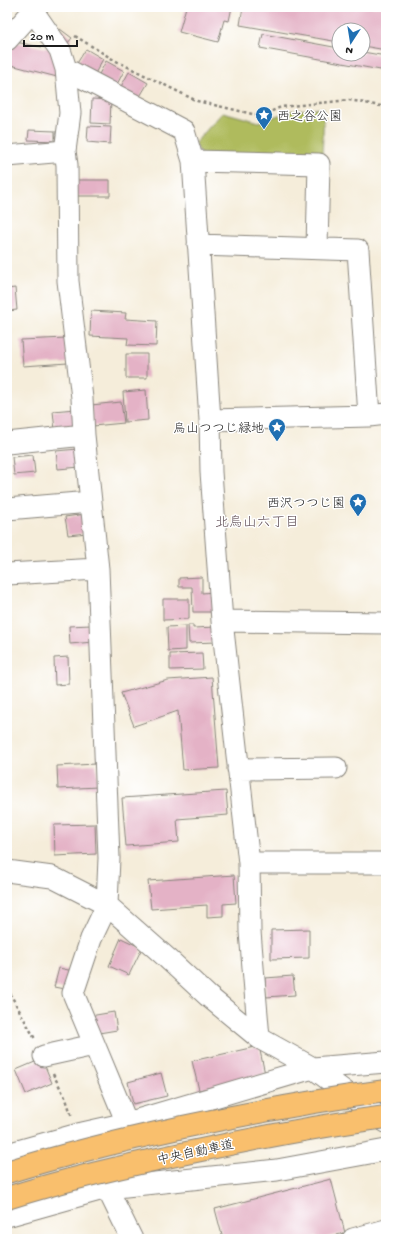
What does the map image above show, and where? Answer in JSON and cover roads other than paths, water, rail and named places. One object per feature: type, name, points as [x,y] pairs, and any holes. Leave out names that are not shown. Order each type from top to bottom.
[{"type":"highway","name":"中央自動車道","points":[[7,1172],[128,1139],[212,1121],[338,1098],[386,1091]]},
{"type":"highway","name":"中央自動車道","points":[[7,1198],[148,1160],[252,1139],[342,1123],[386,1117]]},
{"type":"street","points":[[7,40],[34,9],[60,50],[66,69],[70,112],[65,151],[67,173],[68,281],[82,398],[90,502],[98,569],[109,858],[108,906],[90,939],[73,993],[127,1123]]},
{"type":"street","points":[[66,69],[184,131],[193,161],[210,420],[211,472],[222,621],[249,863],[250,932],[259,1038]]},
{"type":"street","points":[[7,156],[65,151]]},
{"type":"street","points":[[193,161],[319,164],[317,248]]},
{"type":"street","points":[[198,245],[358,250],[378,415],[210,420]]},
{"type":"street","points":[[7,443],[84,436]]},
{"type":"street","points":[[7,509],[90,502]]},
{"type":"street","points":[[7,574],[98,569]]},
{"type":"street","points":[[222,621],[386,623]]},
{"type":"street","points":[[238,769],[336,768]]},
{"type":"street","points":[[249,863],[386,863]]},
{"type":"street","points":[[7,871],[52,877],[108,906],[208,996],[259,1038],[313,1068],[386,1122]]},
{"type":"street","points":[[44,1056],[94,1046]]},
{"type":"street","points":[[7,1154],[127,1123],[313,1068],[386,1062]]},
{"type":"street","points":[[7,1216],[107,1188],[278,1170],[386,1150]]},
{"type":"street","points":[[107,1188],[132,1239]]},
{"type":"street","points":[[353,1239],[386,1230]]},
{"type":"place","name":"西之谷公園","points":[[264,130]]},
{"type":"place","name":"烏山つつじ緑地","points":[[277,442]]},
{"type":"place","name":"西沢つつじ園","points":[[358,517]]},
{"type":"district","name":"北烏山六丁目","points":[[257,521]]}]
